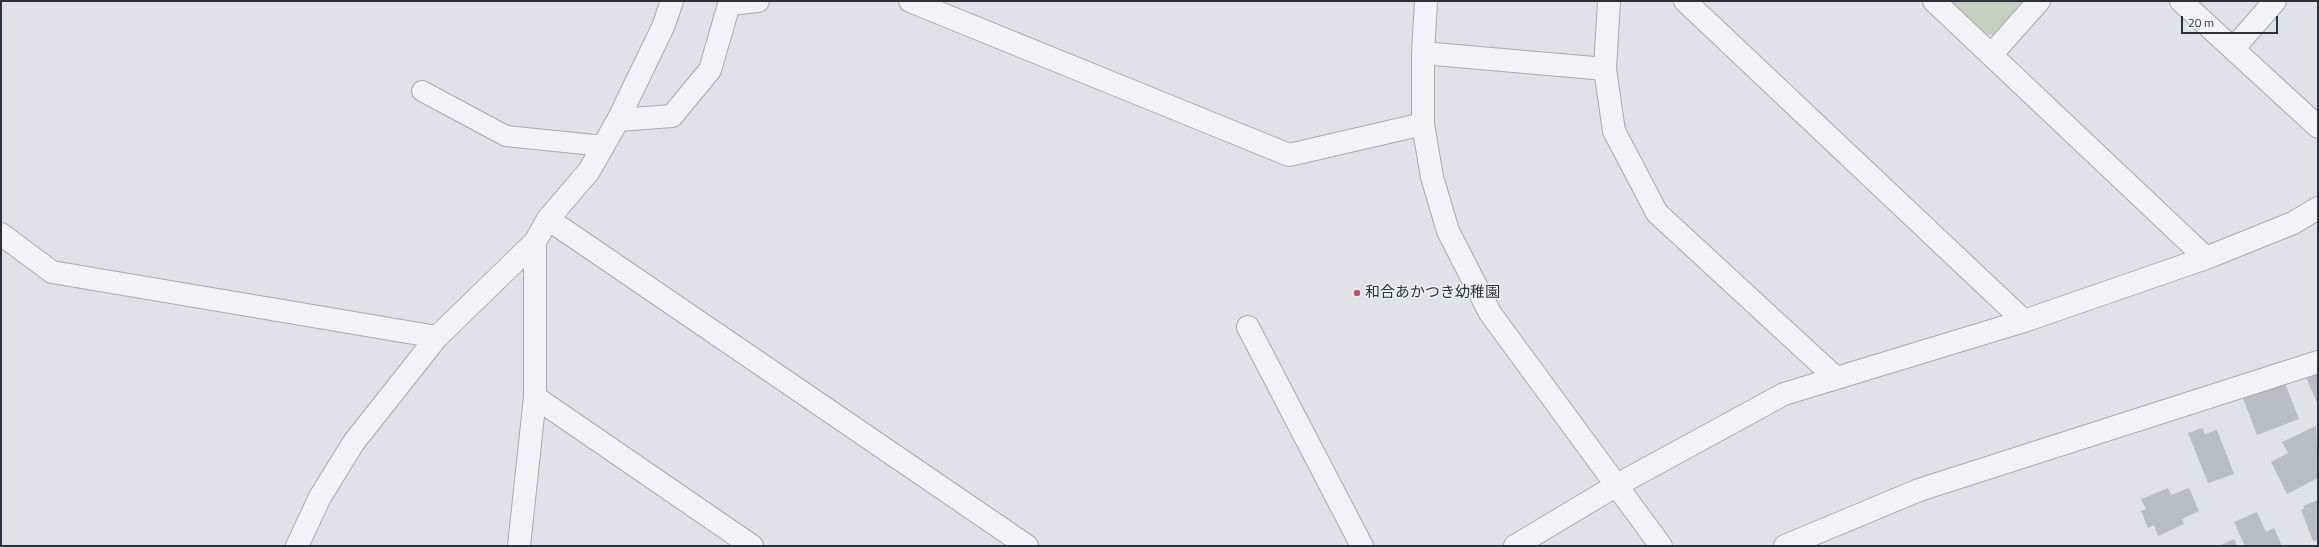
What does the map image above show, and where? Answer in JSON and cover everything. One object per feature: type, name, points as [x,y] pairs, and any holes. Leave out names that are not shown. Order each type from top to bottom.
[{"type":"street","points":[[297,546],[320,496],[354,442],[437,337],[535,242],[548,219],[589,171],[618,120],[663,27],[672,1]]},
{"type":"street","points":[[618,120],[672,116],[710,70],[730,2],[758,1]]},
{"type":"street","points":[[910,1],[1289,156],[1424,124]]},
{"type":"street","points":[[1426,1],[1423,53],[1424,124],[1432,177],[1448,231],[1490,313],[1662,546]]},
{"type":"street","points":[[1609,1],[1605,69],[1614,131],[1657,213],[1836,378]]},
{"type":"street","points":[[1685,1],[2024,322]]},
{"type":"street","points":[[1934,1],[2206,258]]},
{"type":"street","points":[[1991,55],[2039,1]]},
{"type":"street","points":[[2181,1],[2318,127]]},
{"type":"street","points":[[2233,49],[2275,1]]},
{"type":"street","points":[[1423,53],[1605,69]]},
{"type":"street","points":[[1515,546],[1617,485],[1784,394],[2024,322],[2206,258],[2293,223],[2318,208]]},
{"type":"street","points":[[548,219],[1027,546]]},
{"type":"street","points":[[1,234],[52,272],[437,337]]},
{"type":"street","points":[[519,546],[535,397],[535,242]]},
{"type":"street","points":[[1248,327],[1362,546]]},
{"type":"street","points":[[1785,546],[1919,490],[2318,362]]},
{"type":"street","points":[[535,397],[752,546]]},
{"type":"lane","points":[[422,91],[506,136],[604,146]]},
{"type":"green space","points":[[1950,1],[2033,1],[2003,35],[1985,35]]},
{"type":"building","points":[[2318,370],[2318,405],[2305,375]]},
{"type":"building","points":[[2284,381],[2299,419],[2257,435],[2242,396]]},
{"type":"building","points":[[2316,426],[2318,478],[2287,494],[2271,462],[2288,453],[2282,442]]},
{"type":"building","points":[[2202,428],[2205,434],[2217,430],[2234,474],[2208,483],[2188,433]]},
{"type":"building","points":[[2168,488],[2171,495],[2189,488],[2199,511],[2182,519],[2184,524],[2158,536],[2154,525],[2148,528],[2141,511],[2146,509],[2141,499]]},
{"type":"building","points":[[2318,500],[2318,539],[2313,541],[2301,510],[2304,508],[2303,506]]},
{"type":"building","points":[[2257,512],[2266,532],[2274,528],[2282,546],[2245,546],[2234,522]]},
{"type":"building","points":[[2234,539],[2237,546],[2219,546]]},
{"type":"place","name":"和合あかつき幼稚園","points":[[1357,293]]}]
